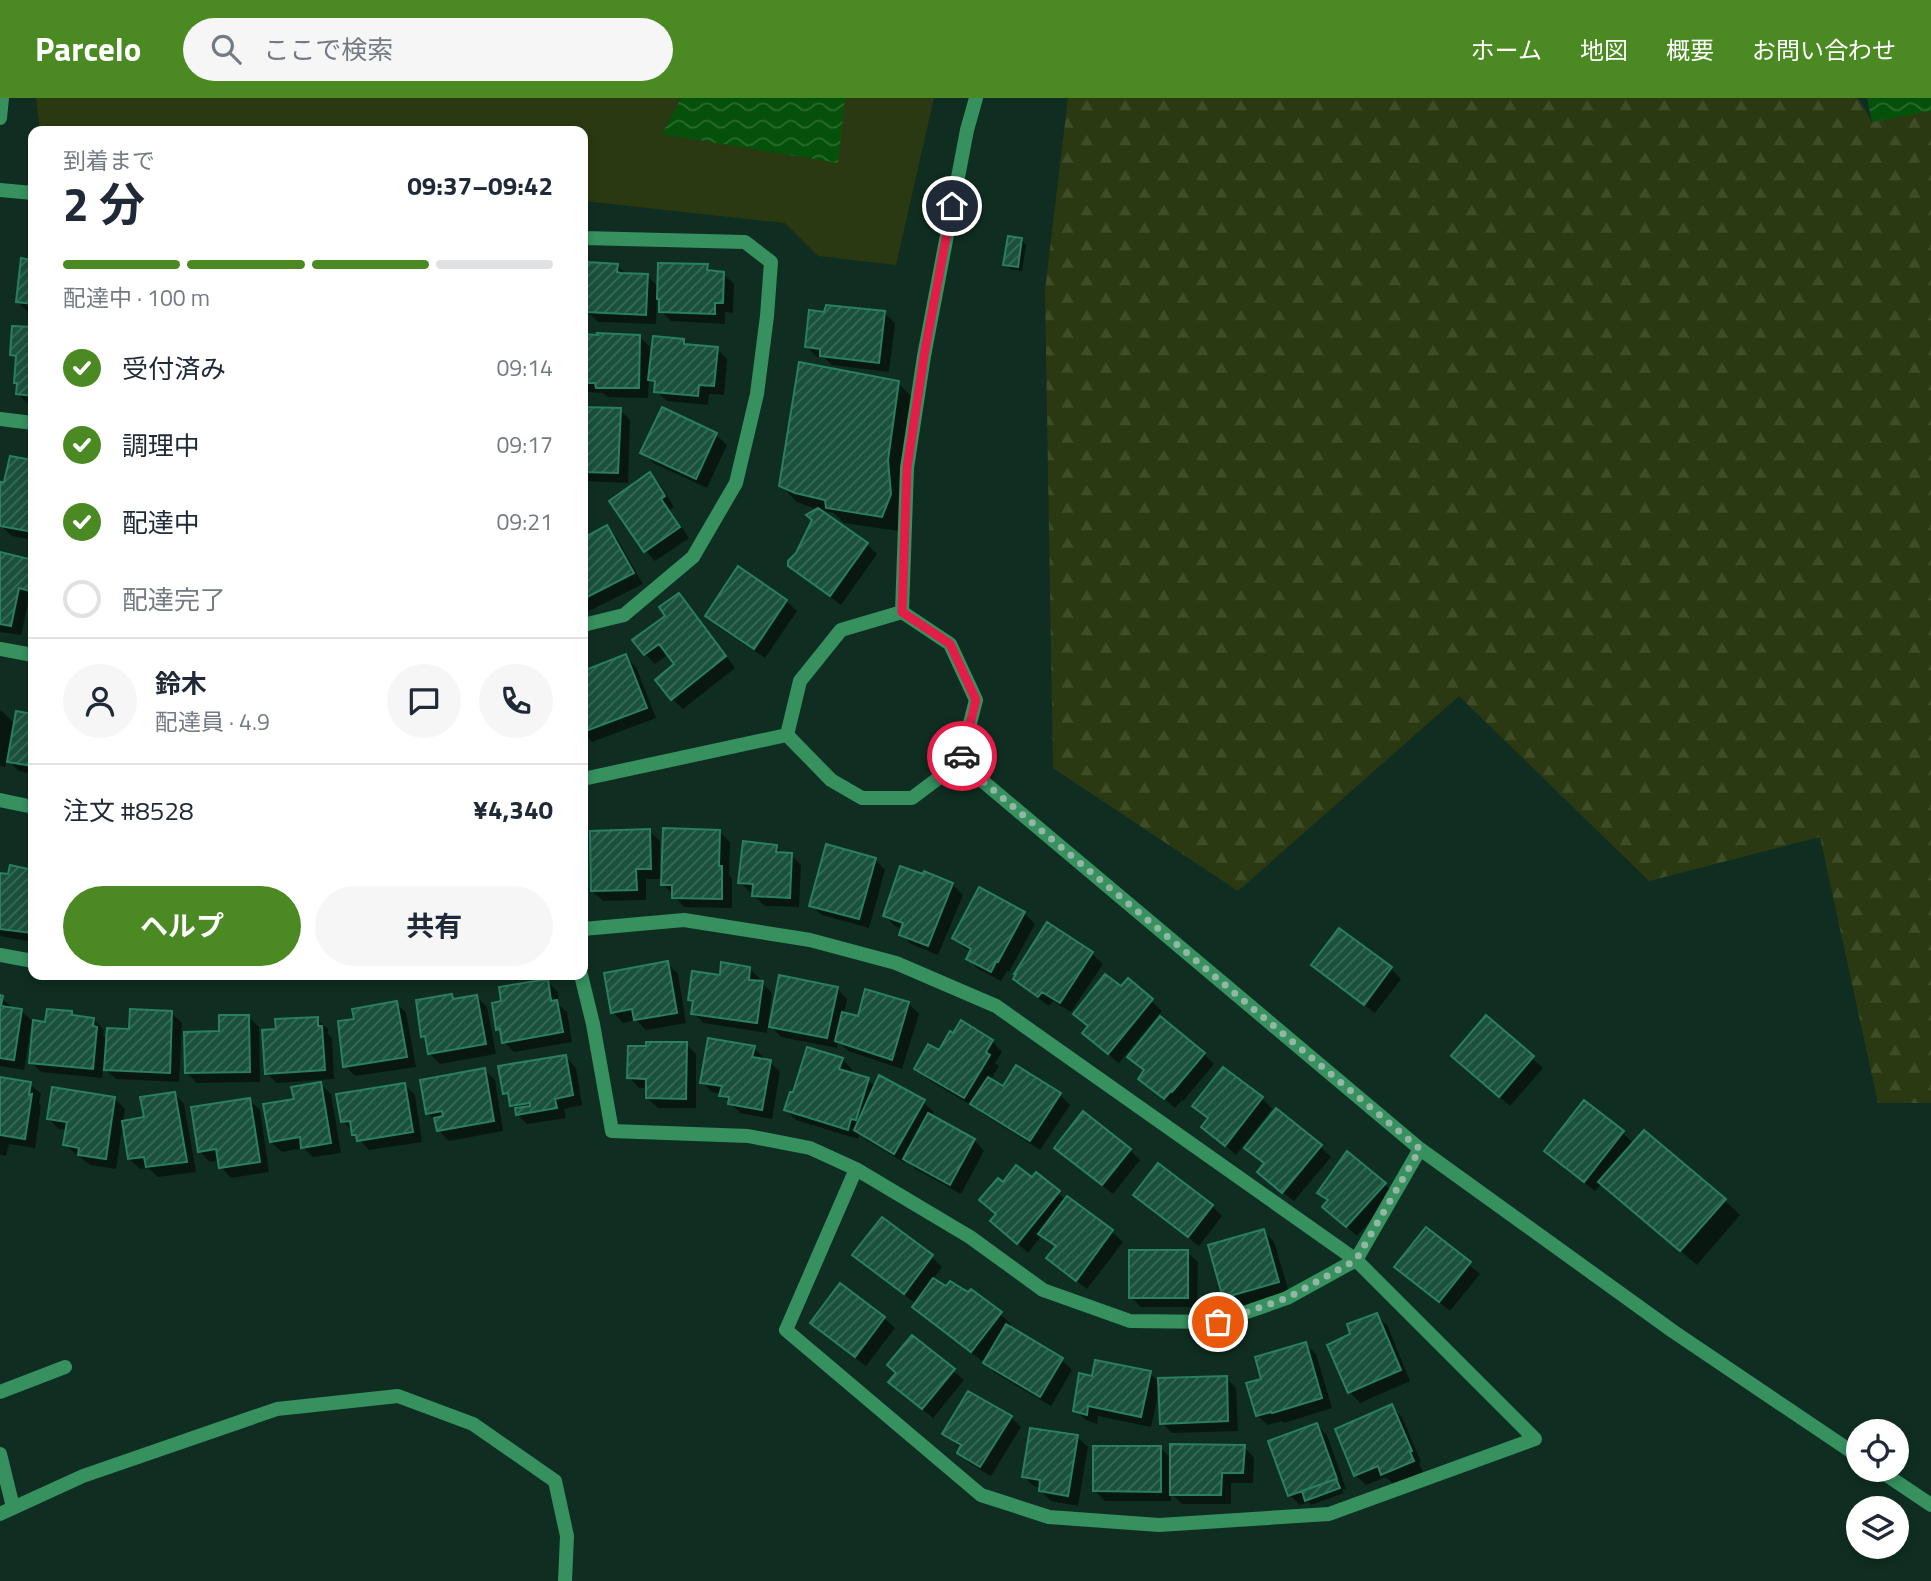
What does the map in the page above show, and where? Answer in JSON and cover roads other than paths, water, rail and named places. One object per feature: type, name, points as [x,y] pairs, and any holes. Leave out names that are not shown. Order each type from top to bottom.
[{"type":"street","points":[[0,118],[2,98]]},
{"type":"street","points":[[902,612],[907,468],[924,356],[967,130],[976,98]]},
{"type":"street","points":[[0,190],[28,192]]},
{"type":"street","points":[[588,238],[745,242],[771,262],[757,394],[736,482],[693,557],[624,615],[588,624]]},
{"type":"street","points":[[0,419],[28,422]]},
{"type":"street","points":[[902,612],[950,644],[976,700],[960,762],[912,798],[862,797],[831,780],[787,735],[800,681],[841,629],[902,612]]},
{"type":"street","points":[[0,649],[28,654]]},
{"type":"street","points":[[588,778],[787,735]]},
{"type":"street","points":[[960,762],[1420,1149],[1674,1332],[1846,1448]]},
{"type":"street","points":[[0,800],[28,806]]},
{"type":"street","points":[[588,929],[684,920],[810,940],[896,964],[996,1006],[1356,1260],[1535,1439],[1329,1514],[1159,1525],[1049,1517],[981,1495],[786,1330],[856,1169]]},
{"type":"street","points":[[0,955],[28,960]]},
{"type":"street","points":[[582,980],[612,1131],[748,1136],[810,1148],[856,1169],[970,1237],[1043,1290],[1130,1321],[1218,1322],[1287,1298],[1356,1260],[1420,1149]]},
{"type":"street","points":[[0,1392],[65,1367]]},
{"type":"street","points":[[0,1454],[7,1510],[83,1476],[277,1409],[398,1396],[473,1424],[555,1481],[567,1536],[565,1581]]},
{"type":"street","points":[[1897,1482],[1931,1505]]},
{"type":"water","points":[[681,98],[845,98],[838,163],[662,134]]},
{"type":"water","points":[[1867,98],[1931,98],[1931,111],[1872,122]]}]
